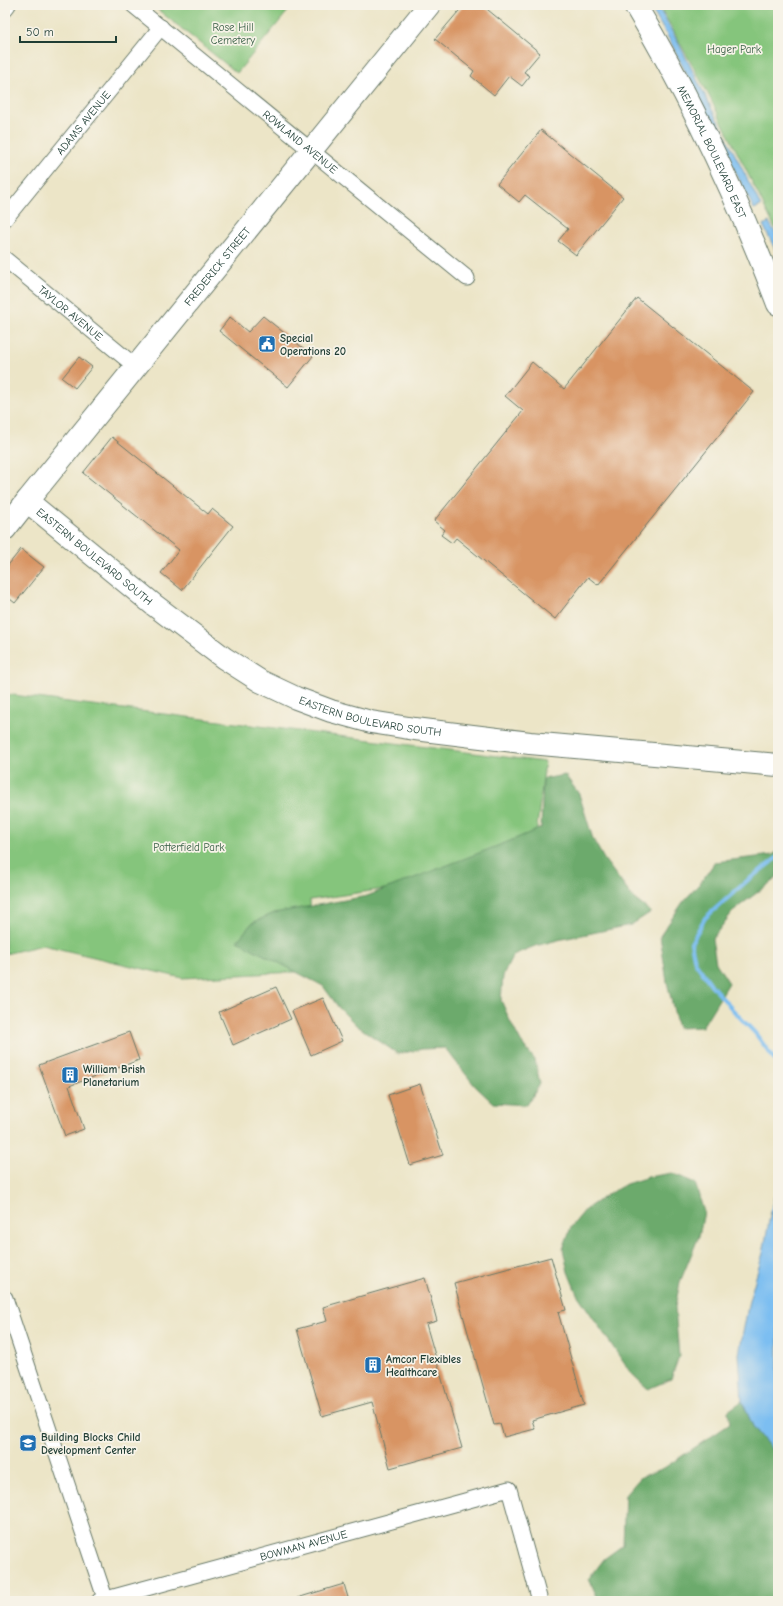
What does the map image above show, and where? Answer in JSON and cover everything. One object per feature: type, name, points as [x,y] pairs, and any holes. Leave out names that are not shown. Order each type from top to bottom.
[{"type":"main road","name":"FREDERICK STREET","points":[[5,528],[429,5]]},
{"type":"main road","name":"MEMORIAL BOULEVARD EAST","points":[[635,5],[679,82],[714,152],[745,222],[778,304]]},
{"type":"main road","name":"EASTERN BOULEVARD SOUTH","points":[[27,501],[154,605],[224,658],[260,681],[296,698],[331,711],[371,722],[453,734],[778,765]]},
{"type":"street","points":[[5,9],[8,5]]},
{"type":"street","name":"ROWLAND AVENUE","points":[[133,5],[467,278]]},
{"type":"street","name":"ADAMS AVENUE","points":[[5,219],[161,28]]},
{"type":"street","name":"TAYLOR AVENUE","points":[[5,259],[136,366]]},
{"type":"street","points":[[5,1298],[104,1600]]},
{"type":"street","name":"BOWMAN AVENUE","points":[[104,1600],[509,1489],[540,1601]]},
{"type":"green space","name":"Rose Hill Cemetery","points":[[152,5],[293,5],[237,73]]},
{"type":"green space","name":"Hager Park","points":[[659,5],[778,5],[778,234],[707,92]]},
{"type":"green space","name":"Potterfield Park","points":[[5,694],[545,762],[532,867],[310,900],[313,971],[182,978],[43,945],[5,954]]},
{"type":"green space","points":[[565,775],[579,794],[593,839],[604,859],[633,898],[651,912],[631,925],[558,940],[535,946],[513,955],[503,976],[501,1000],[521,1042],[535,1060],[540,1084],[527,1105],[493,1103],[475,1086],[445,1048],[422,1049],[398,1054],[356,1025],[339,1008],[323,986],[237,941],[252,923],[274,913],[367,896],[541,828],[543,779]]},
{"type":"green space","points":[[778,851],[778,877],[734,910],[712,939],[716,963],[729,983],[702,1027],[678,1028],[667,982],[660,936],[683,902],[701,882],[715,862],[773,855]]},
{"type":"green space","points":[[672,1173],[695,1183],[704,1212],[699,1236],[680,1282],[675,1307],[679,1356],[671,1379],[648,1389],[630,1372],[577,1294],[568,1272],[563,1249],[571,1227],[586,1209],[626,1184],[648,1177]]},
{"type":"green space","points":[[742,1401],[753,1426],[778,1457],[778,1601],[599,1601],[589,1579],[604,1559],[623,1545],[625,1495],[641,1477],[664,1468],[730,1424],[728,1411]]},
{"type":"water","points":[[649,5],[657,5],[679,44],[761,206],[754,209],[669,39]]},
{"type":"water","points":[[769,222],[778,238],[778,255],[763,225]]},
{"type":"water","points":[[778,1187],[778,1457],[753,1426],[742,1401],[739,1354],[749,1301],[763,1253],[773,1200]]},
{"type":"building","points":[[464,5],[482,5],[540,53],[524,72],[530,76],[522,86],[509,76],[494,95],[471,76],[474,71],[435,39]]},
{"type":"building","points":[[541,130],[623,197],[576,255],[558,241],[568,229],[525,195],[519,202],[497,184]]},
{"type":"building","points":[[637,298],[754,392],[598,585],[588,577],[555,619],[456,538],[452,543],[441,535],[445,530],[434,521],[523,411],[505,396],[532,362],[564,389]]},
{"type":"building","name":"Special Operations 20","points":[[263,316],[313,356],[288,387],[219,331],[230,317],[248,332]]},
{"type":"building","points":[[79,357],[92,367],[75,388],[62,378]]},
{"type":"building","points":[[112,437],[208,514],[212,509],[233,526],[182,590],[161,573],[179,550],[83,473]]},
{"type":"building","points":[[21,549],[44,567],[15,603],[5,595],[5,569]]},
{"type":"building","points":[[276,987],[291,1019],[233,1045],[219,1012]]},
{"type":"building","points":[[323,998],[342,1041],[311,1055],[292,1011]]},
{"type":"building","name":"William Brish Planetarium","points":[[129,1032],[139,1060],[69,1086],[84,1129],[65,1136],[39,1065]]},
{"type":"building","points":[[420,1084],[443,1155],[410,1165],[388,1095]]},
{"type":"building","points":[[551,1257],[566,1310],[558,1312],[584,1405],[532,1420],[535,1429],[504,1437],[500,1424],[494,1425],[454,1283]]},
{"type":"building","name":"Amcor Flexibles Healthcare","points":[[425,1278],[437,1321],[426,1324],[462,1448],[390,1468],[372,1402],[322,1416],[297,1329],[327,1321],[323,1307]]},
{"type":"building","points":[[344,1584],[349,1601],[298,1601],[297,1598]]},
{"type":"waterway","points":[[778,857],[748,880],[705,918],[691,943],[695,962],[712,986],[755,1033],[778,1064]]},
{"type":"place","name":"Special Operations 20","points":[[267,344]]},
{"type":"place","name":"William Brish Planetarium","points":[[70,1075]]},
{"type":"place","name":"Amcor Flexibles Healthcare","points":[[373,1365]]},
{"type":"place","name":"Building Blocks Child Development Center","points":[[28,1443]]}]
